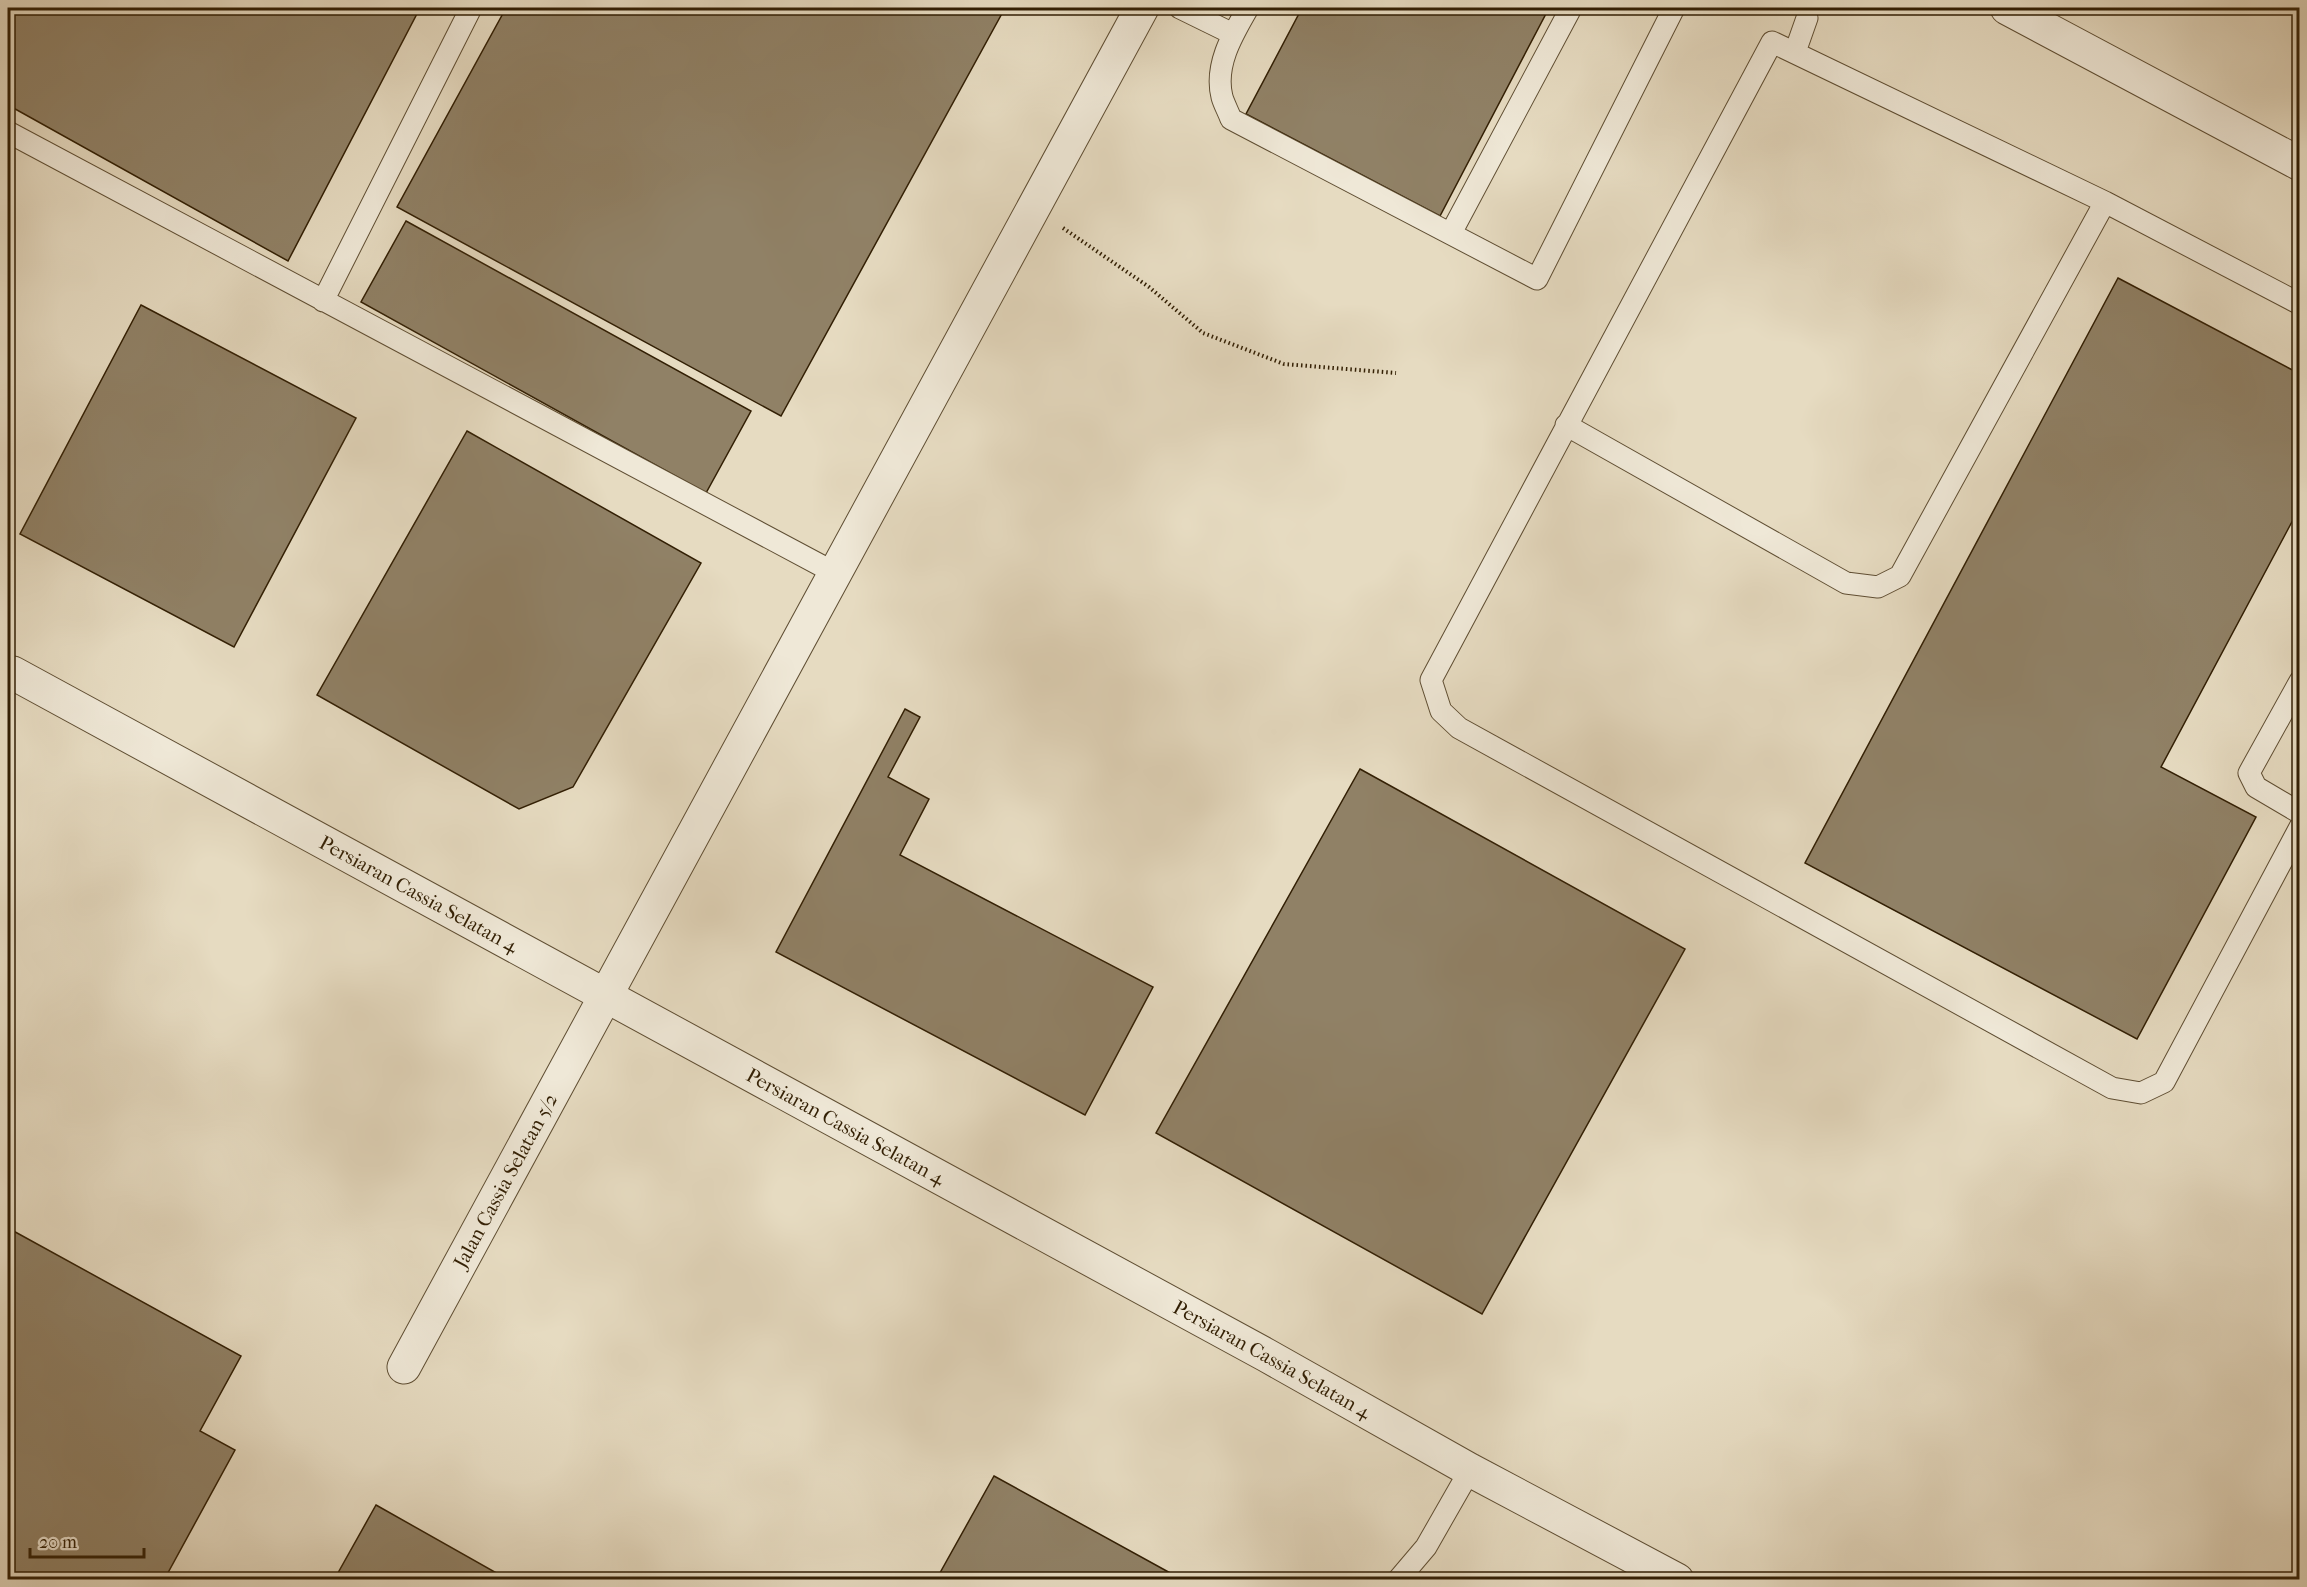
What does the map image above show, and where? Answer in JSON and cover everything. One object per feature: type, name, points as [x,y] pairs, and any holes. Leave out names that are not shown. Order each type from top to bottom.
[{"type":"street","name":"Jalan Cassia Selatan 5/2","points":[[404,1367],[1142,8]]},
{"type":"street","points":[[2007,8],[2300,165]]},
{"type":"street","name":"Persiaran Cassia Selatan 4","points":[[14,674],[1266,1355],[1470,1470],[1677,1580]]},
{"type":"lane","points":[[323,301],[471,8]]},
{"type":"lane","points":[[1180,8],[1233,34]]},
{"type":"lane","points":[[1248,8],[1233,34],[1221,63],[1221,95],[1231,118],[1537,279],[1674,8]]},
{"type":"lane","points":[[1451,233],[1571,8]]},
{"type":"lane","points":[[1795,52],[1812,11]]},
{"type":"lane","points":[[2300,304],[2104,202],[1772,42],[1431,680],[1441,711],[1460,728],[2112,1088],[2141,1093],[2164,1082],[2300,827]]},
{"type":"lane","points":[[8,132],[835,573]]},
{"type":"lane","points":[[1566,425],[1846,583],[1878,587],[1900,576],[2104,202]]},
{"type":"lane","points":[[2300,681],[2249,773],[2256,787],[2300,813]]},
{"type":"lane","points":[[1398,1580],[1426,1547],[1470,1470]]},
{"type":"path","points":[[1033,207],[1149,287],[1203,333],[1284,364],[1396,373]]},
{"type":"building","points":[[8,8],[420,8],[288,261],[8,105]]},
{"type":"building","points":[[506,8],[1005,8],[781,416],[397,207]]},
{"type":"building","points":[[1302,8],[1549,8],[1440,216],[1246,114]]},
{"type":"building","points":[[406,221],[751,411],[706,493],[361,302]]},
{"type":"building","points":[[2118,278],[2300,374],[2300,521],[2294,518],[2161,767],[2256,817],[2137,1039],[1805,863]]},
{"type":"building","points":[[141,305],[356,418],[234,647],[20,534]]},
{"type":"building","points":[[467,431],[701,563],[573,787],[519,809],[317,695]]},
{"type":"building","points":[[905,709],[920,717],[888,777],[929,799],[900,855],[1153,987],[1085,1115],[776,952]]},
{"type":"building","points":[[1360,769],[1685,949],[1482,1314],[1156,1133]]},
{"type":"building","points":[[8,1228],[241,1356],[200,1431],[235,1450],[164,1580],[8,1580]]},
{"type":"building","points":[[994,1476],[1183,1580],[936,1580]]},
{"type":"building","points":[[376,1505],[509,1580],[334,1580]]}]
